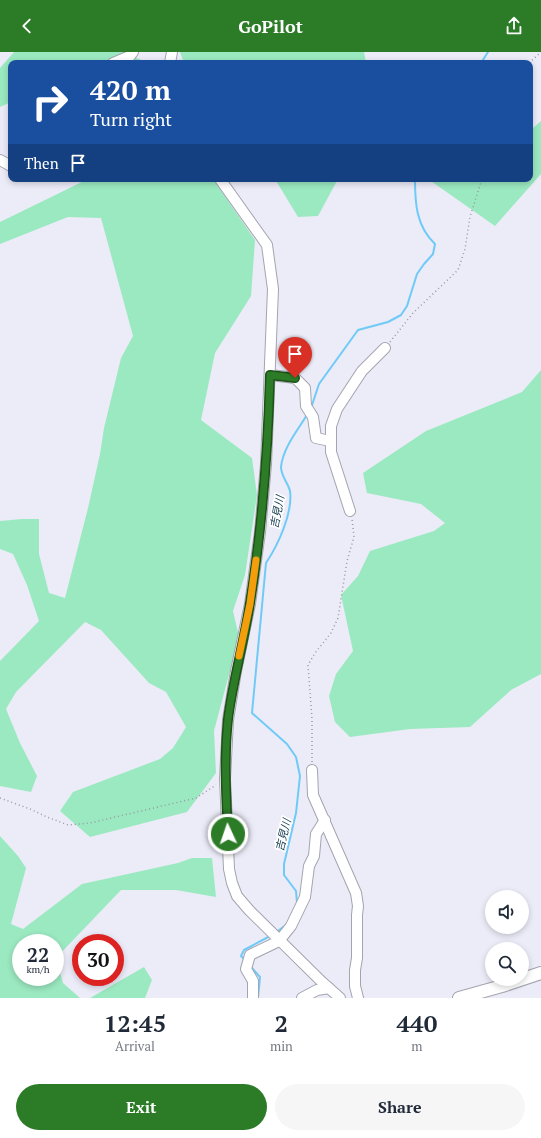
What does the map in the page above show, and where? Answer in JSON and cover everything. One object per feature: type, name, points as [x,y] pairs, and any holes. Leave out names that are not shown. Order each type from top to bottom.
[{"type":"main road","points":[[459,998],[541,973]]},
{"type":"street","points":[[120,60],[130,56],[133,52]]},
{"type":"street","points":[[222,182],[267,245],[273,289],[266,464],[260,532],[250,604],[236,671],[228,720],[225,779],[228,847],[232,883],[237,896],[245,906],[279,941],[340,998]]},
{"type":"street","points":[[350,511],[331,452],[331,426],[338,409],[362,371],[385,348]]},
{"type":"street","points":[[270,375],[295,378],[305,388],[306,406],[313,417],[316,438],[330,441]]},
{"type":"street","points":[[312,770],[313,794],[356,893],[358,906],[355,986],[358,998]]},
{"type":"street","points":[[253,998],[253,981],[246,969],[250,955],[279,941],[291,926],[305,897],[309,866],[314,856],[316,834],[324,820]]},
{"type":"street","points":[[302,998],[317,990],[329,988]]},
{"type":"path","points":[[532,60],[541,52]]},
{"type":"path","points":[[385,348],[413,314],[458,270],[464,249],[470,217],[481,182]]},
{"type":"path","points":[[312,770],[312,719],[308,665],[315,653],[331,633],[338,618],[347,561],[354,537],[350,511]]},
{"type":"path","points":[[0,798],[68,824],[90,823],[196,798],[225,779]]},
{"type":"green space","points":[[14,52],[125,52],[141,60],[8,60],[8,103],[0,107],[0,68]]},
{"type":"green space","points":[[180,52],[364,52],[365,60],[183,60]]},
{"type":"green space","points":[[541,121],[541,174],[495,226],[432,182],[533,182],[533,128]]},
{"type":"green space","points":[[82,182],[215,182],[255,240],[251,296],[215,353],[201,420],[252,458],[257,495],[245,575],[233,611],[239,637],[214,731],[216,773],[187,812],[90,837],[60,811],[73,792],[160,759],[173,748],[186,727],[166,692],[149,683],[101,630],[85,622],[16,692],[6,709],[20,743],[37,776],[31,792],[0,786],[0,661],[39,621],[27,585],[13,554],[0,549],[0,521],[39,519],[39,554],[49,593],[65,598],[88,508],[104,428],[121,358],[133,336],[101,218],[68,217],[0,244],[0,222]]},
{"type":"green space","points":[[277,182],[336,182],[318,216],[298,217]]},
{"type":"green space","points":[[541,370],[541,674],[511,690],[470,727],[410,729],[350,737],[335,722],[329,696],[336,674],[353,651],[341,595],[358,576],[370,551],[434,531],[445,523],[421,504],[367,493],[363,473],[426,431],[522,392]]},
{"type":"green space","points":[[0,836],[18,856],[26,868],[11,924],[23,929],[82,884],[178,863],[192,858],[212,858],[216,897],[176,890],[121,890],[79,934],[72,934],[72,941],[64,950],[64,934],[12,934],[12,986],[64,986],[64,984],[80,998],[0,998]]},
{"type":"green space","points":[[144,967],[152,980],[145,998],[90,998],[111,986],[124,986],[124,978]]},
{"type":"waterway","name":"吉見川","points":[[483,60],[488,52]]},
{"type":"waterway","name":"吉見川","points":[[311,408],[319,384],[358,330],[388,322],[401,315],[407,306],[417,274],[433,254],[435,244],[424,230],[420,222],[416,205],[415,182]]},
{"type":"waterway","name":"吉見川","points":[[297,903],[296,891],[284,875],[284,864],[296,813],[300,776],[296,757],[287,744],[252,713],[266,563],[280,538],[289,509],[290,491],[281,470],[282,460],[291,440],[307,415]]},
{"type":"waterway","name":"吉見川","points":[[275,933],[286,925]]},
{"type":"waterway","name":"吉見川","points":[[245,960],[241,956],[244,950],[270,936]]},
{"type":"waterway","name":"吉見川","points":[[251,967],[260,977],[258,998]]},
{"type":"slow traffic","points":[[239,656],[250,604],[256,560]]},
{"type":"route","points":[[228,834],[225,779],[228,720],[236,671],[250,604],[260,532],[266,464],[270,375],[295,378]]}]
